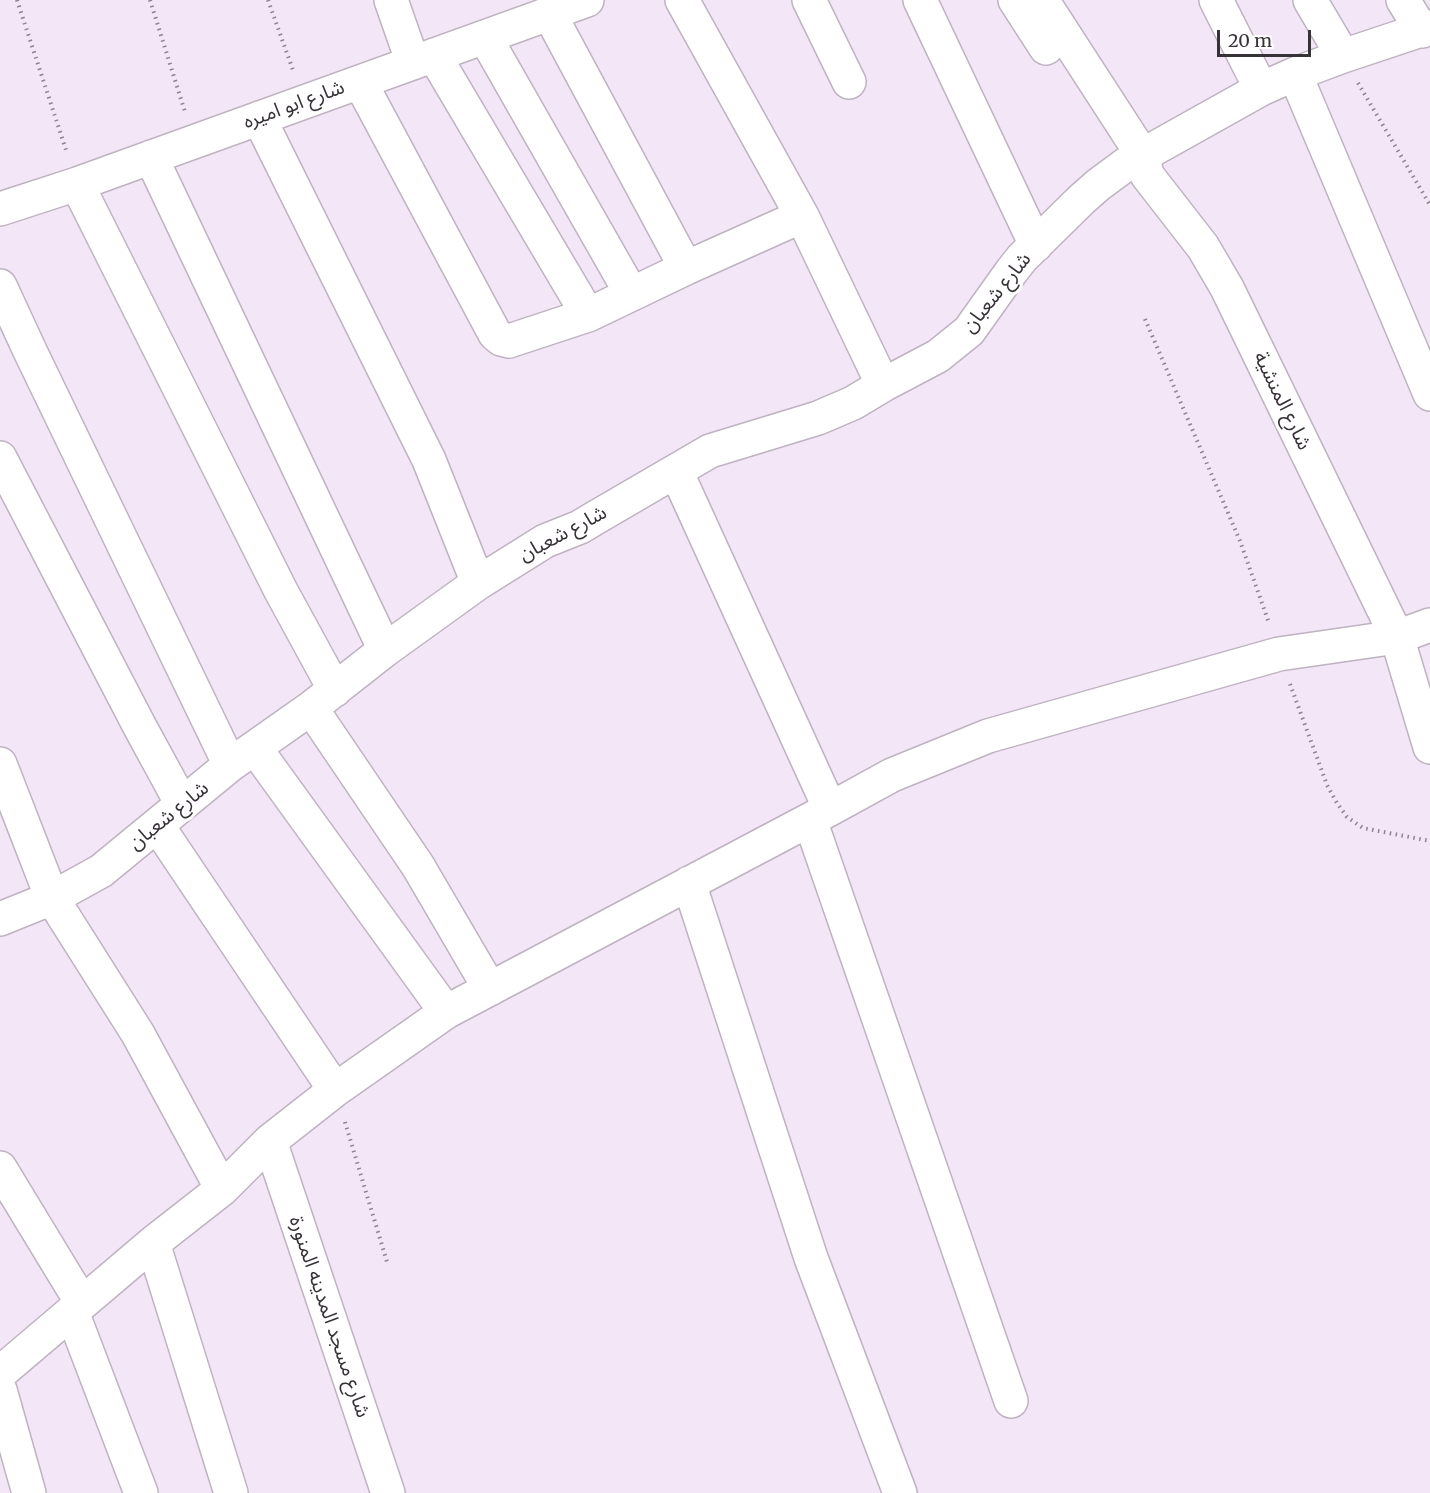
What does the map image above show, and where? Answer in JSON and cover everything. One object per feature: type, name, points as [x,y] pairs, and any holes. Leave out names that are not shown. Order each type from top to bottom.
[{"type":"street","points":[[391,0],[423,59],[588,315]]},
{"type":"street","name":"شارع ابو اميره","points":[[0,210],[587,0]]},
{"type":"street","points":[[682,0],[802,216],[883,385]]},
{"type":"street","points":[[809,0],[849,82]]},
{"type":"street","points":[[920,0],[1036,245]]},
{"type":"street","name":"شارع المنشية","points":[[1015,0],[1138,166],[1189,227],[1216,267],[1397,637],[1430,747]]},
{"type":"street","name":"شارع المنشية","points":[[1042,0],[1138,166]]},
{"type":"street","points":[[1216,0],[1261,89]]},
{"type":"street","points":[[1310,0],[1343,56]]},
{"type":"street","points":[[1403,0],[1426,29]]},
{"type":"street","points":[[549,14],[686,268]]},
{"type":"street","name":"شارع شعبان","points":[[0,920],[52,898],[101,871],[242,757],[323,699],[385,650],[478,582],[545,541],[580,527],[710,451],[818,418],[854,403],[938,356],[969,331],[1022,258],[1090,193],[1138,166],[1261,89],[1343,56],[1426,29]]},
{"type":"street","points":[[485,37],[632,293]]},
{"type":"street","points":[[1295,74],[1430,394]]},
{"type":"street","points":[[360,82],[495,334],[501,339],[508,341],[588,315],[802,216]]},
{"type":"street","points":[[259,118],[429,460],[478,582]]},
{"type":"street","points":[[151,157],[385,650]]},
{"type":"street","points":[[77,184],[281,591],[323,699],[489,989]]},
{"type":"street","points":[[0,286],[30,351],[242,757],[446,1012]]},
{"type":"street","points":[[0,458],[182,804]]},
{"type":"street","points":[[676,471],[820,815],[1011,1401]]},
{"type":"street","points":[[0,1373],[222,1189],[270,1141],[335,1090],[446,1012],[892,775],[988,736],[1279,654],[1397,637],[1430,625]]},
{"type":"street","points":[[0,765],[52,898],[138,1034],[222,1189]]},
{"type":"street","points":[[157,825],[335,1090]]},
{"type":"street","points":[[689,883],[812,1258],[900,1493]]},
{"type":"street","name":"شارع مسجد المدينه المنورة","points":[[270,1141],[388,1493]]},
{"type":"street","points":[[0,1168],[77,1308],[141,1493]]},
{"type":"street","points":[[153,1244],[231,1493]]},
{"type":"street","points":[[0,1390],[29,1493]]},
{"type":"path","points":[[17,0],[77,184]]},
{"type":"path","points":[[150,0],[194,141]]},
{"type":"path","points":[[268,0],[304,102]]},
{"type":"path","points":[[1343,56],[1430,206]]},
{"type":"path","points":[[1145,320],[1240,541],[1279,654],[1336,803],[1347,817],[1363,828],[1430,841]]},
{"type":"path","points":[[335,1090],[387,1262]]}]
